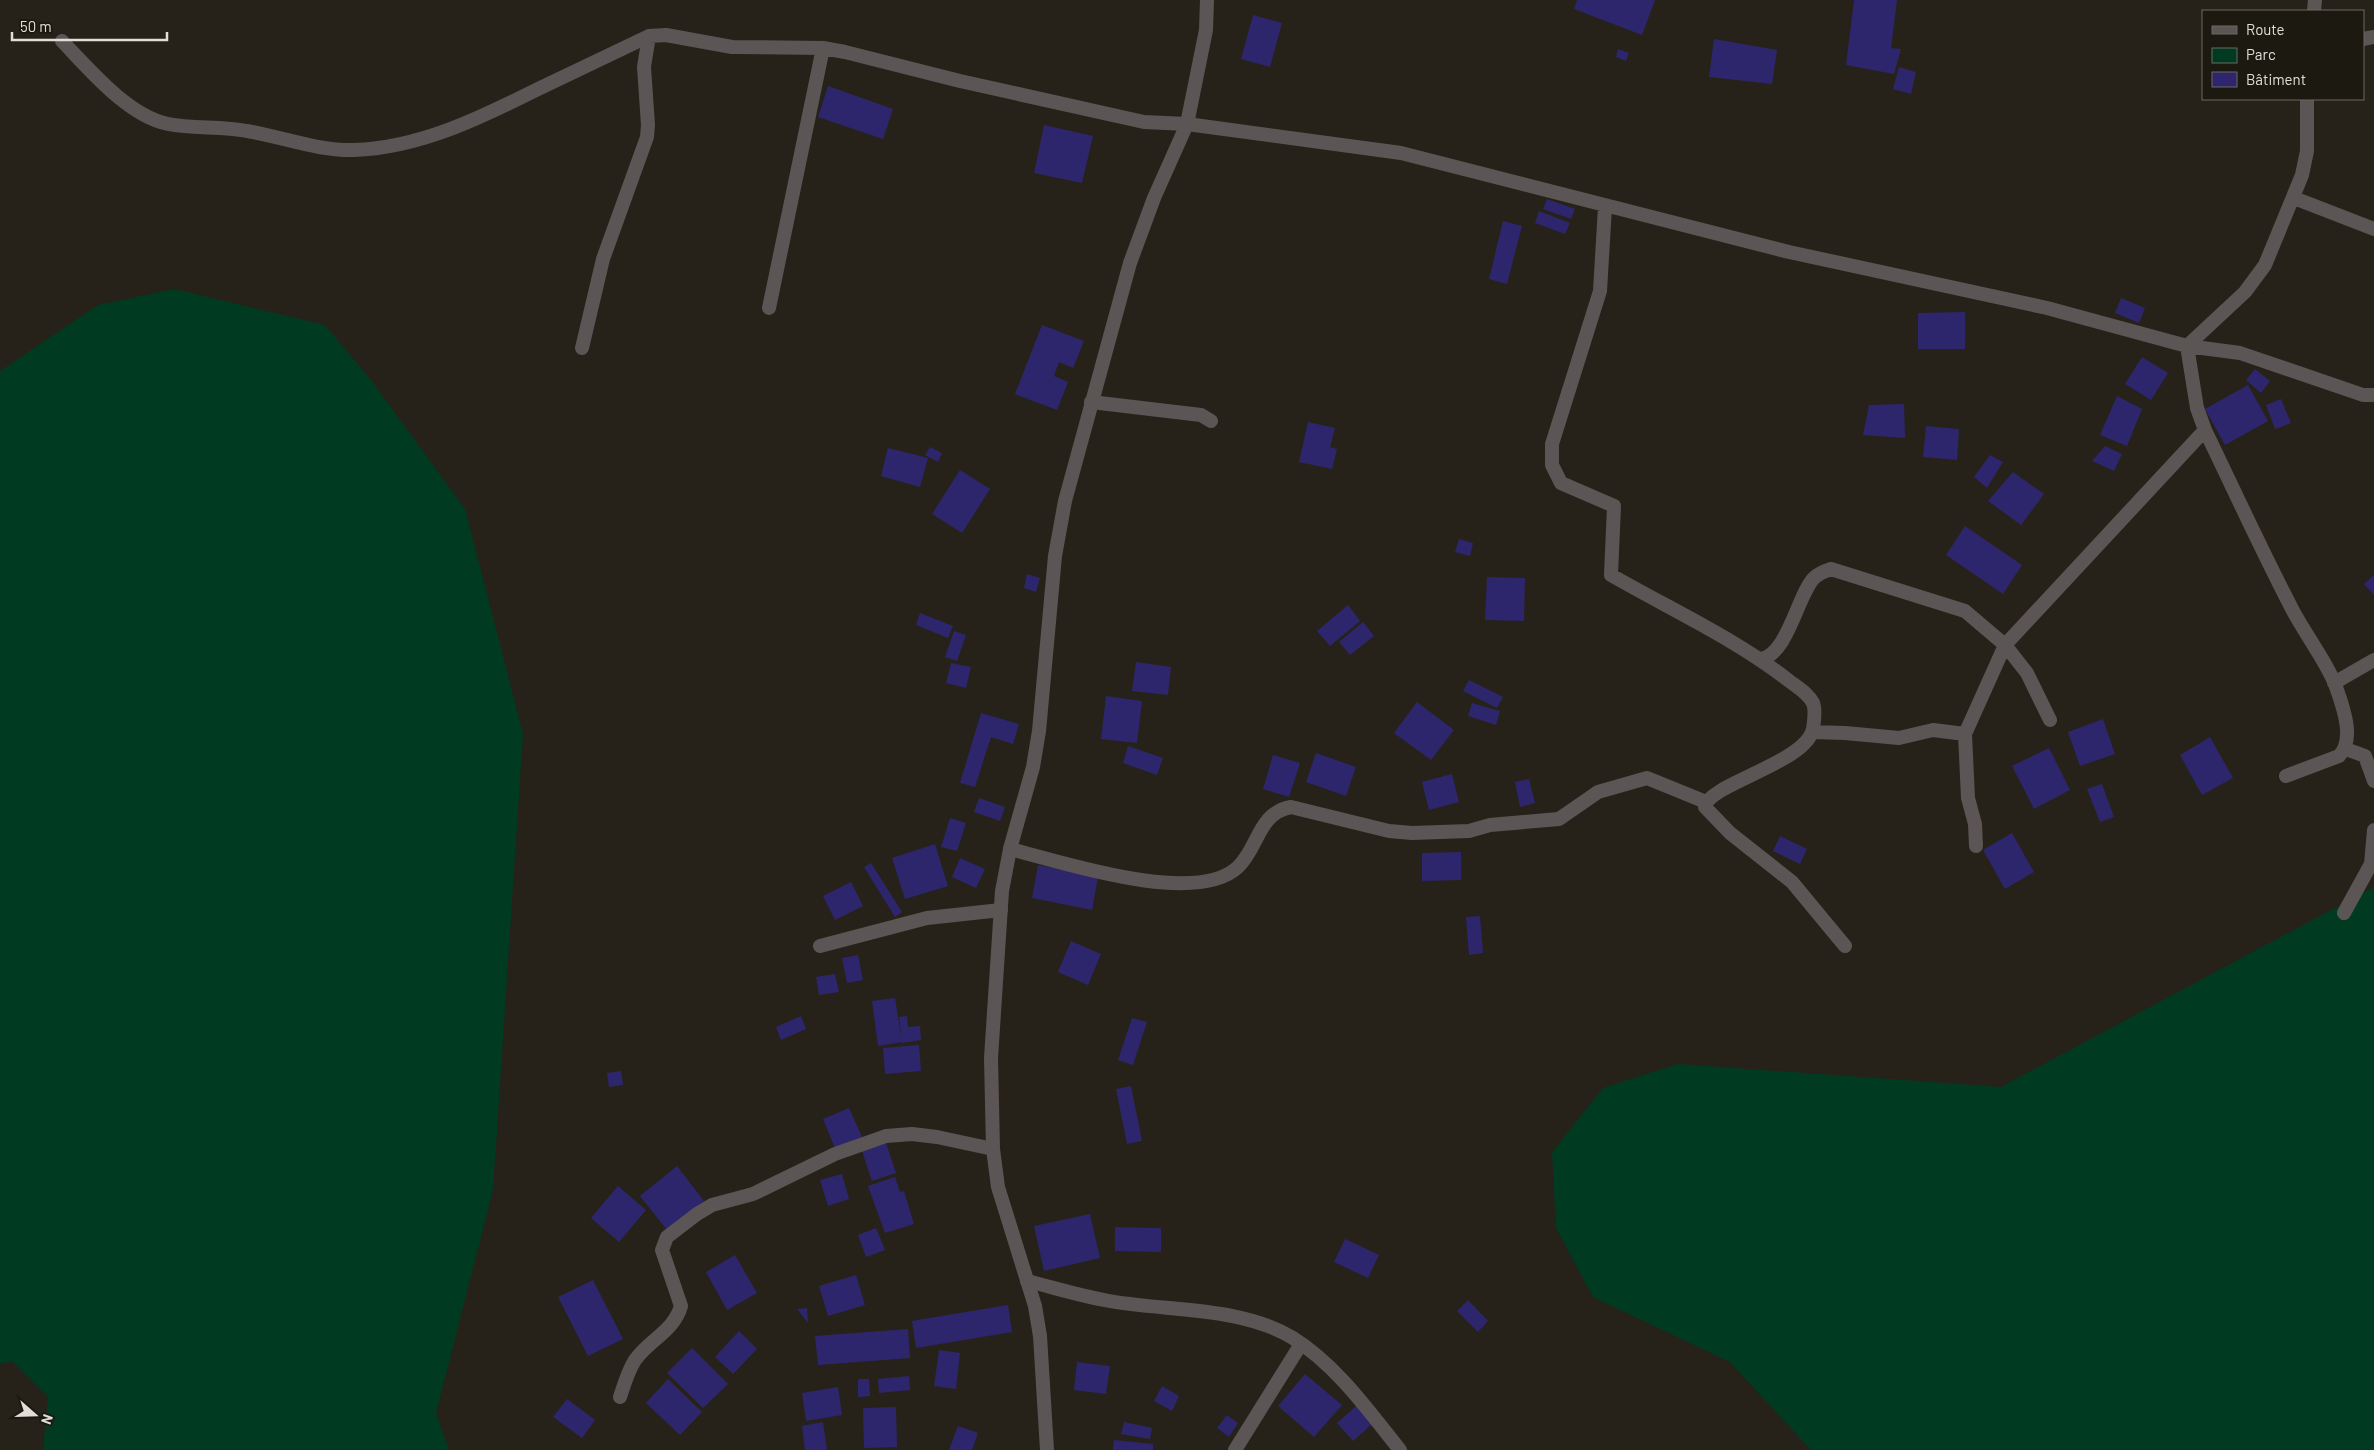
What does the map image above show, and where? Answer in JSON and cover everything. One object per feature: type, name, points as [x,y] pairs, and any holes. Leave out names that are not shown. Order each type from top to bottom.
[{"type":"street","points":[[1047,1450],[1040,1336],[1027,1281],[998,1187],[992,1149],[991,1058],[1001,910],[1010,849],[1033,767],[1039,731],[1055,556],[1065,501],[1130,263],[1154,198],[1187,124],[1206,30],[1206,0]]},
{"type":"street","points":[[62,41],[118,96],[140,113],[167,124],[238,129],[325,148],[355,150],[389,146],[439,133],[495,110],[649,36],[666,35],[732,47],[823,48],[960,82],[1144,122],[1187,124],[1401,153],[1789,252],[2047,308],[2187,346],[2240,353],[2363,395],[2374,395]]},
{"type":"street","points":[[582,348],[603,259],[647,137],[648,125],[644,67],[649,36]]},
{"type":"street","points":[[769,308],[823,48]]},
{"type":"street","points":[[2187,346],[2256,279],[2265,265],[2302,175],[2307,150],[2307,100]]},
{"type":"street","points":[[2294,198],[2374,229]]},
{"type":"street","points":[[1605,206],[1600,291],[1552,444],[1552,465],[1561,483],[1614,506],[1611,575],[1761,659],[1806,694],[1814,704],[1815,718],[1812,732],[1804,745],[1749,778],[1720,790],[1706,802],[1706,810],[1730,833],[1797,888],[1845,946]]},
{"type":"street","points":[[2187,346],[2197,408],[2205,430],[2290,606],[2334,683],[2346,726],[2348,739],[2346,750],[2340,756],[2286,776]]},
{"type":"street","points":[[1091,402],[1201,415],[1211,421]]},
{"type":"street","points":[[1976,846],[1975,824],[1968,798],[1964,734],[2005,645],[2205,430]]},
{"type":"street","points":[[1761,659],[1771,655],[1786,633],[1812,580],[1821,573],[1831,569],[1966,611],[2005,645],[2026,673],[2050,720]]},
{"type":"street","points":[[2334,683],[2374,660]]},
{"type":"street","points":[[1812,732],[1898,738],[1934,730],[1964,734]]},
{"type":"street","points":[[2346,750],[2365,756],[2374,781]]},
{"type":"street","points":[[1010,849],[1145,882],[1192,883],[1227,876],[1239,866],[1250,852],[1269,816],[1279,810],[1291,808],[1389,831],[1412,833],[1469,831],[1490,825],[1559,819],[1598,792],[1647,778],[1706,802]]},
{"type":"street","points":[[2344,913],[2371,864],[2374,830]]},
{"type":"street","points":[[820,946],[927,918],[1001,910]]},
{"type":"street","points":[[620,1397],[628,1373],[636,1359],[671,1326],[679,1313],[681,1306],[662,1250],[668,1237],[697,1214],[712,1205],[753,1194],[834,1154],[886,1136],[912,1134],[937,1137],[992,1149]]},
{"type":"street","points":[[1027,1281],[1104,1300],[1217,1314],[1259,1324],[1291,1337],[1332,1369],[1400,1450]]},
{"type":"street","points":[[1235,1450],[1301,1344]]},
{"type":"green space","points":[[174,289],[325,325],[371,380],[465,509],[523,734],[493,1190],[436,1413],[449,1450],[43,1450],[48,1397],[12,1361],[0,1364],[0,371],[98,305]]},
{"type":"green space","points":[[2374,887],[2374,1450],[1811,1450],[1730,1362],[1593,1297],[1556,1228],[1552,1152],[1603,1088],[1678,1064],[2001,1087]]},
{"type":"building","points":[[1577,0],[1655,0],[1642,35],[1574,9]]},
{"type":"building","points":[[1854,0],[1897,0],[1891,48],[1901,49],[1894,74],[1846,65]]},
{"type":"building","points":[[1253,15],[1282,23],[1270,67],[1241,59]]},
{"type":"building","points":[[1714,39],[1777,50],[1772,84],[1709,77]]},
{"type":"building","points":[[1618,49],[1629,53],[1626,61],[1616,57]]},
{"type":"building","points":[[1899,67],[1916,72],[1911,94],[1893,89]]},
{"type":"building","points":[[828,86],[893,109],[883,139],[818,117]]},
{"type":"building","points":[[1044,125],[1093,136],[1082,183],[1034,173]]},
{"type":"building","points":[[1547,199],[1575,209],[1571,219],[1543,209]]},
{"type":"building","points":[[1539,211],[1570,223],[1565,234],[1535,223]]},
{"type":"building","points":[[1503,221],[1522,226],[1507,284],[1489,279]]},
{"type":"building","points":[[2121,298],[2145,308],[2139,323],[2115,313]]},
{"type":"building","points":[[1965,312],[1965,349],[1918,349],[1918,313]]},
{"type":"building","points":[[1042,325],[1084,341],[1073,368],[1059,362],[1054,376],[1068,382],[1057,410],[1015,394]]},
{"type":"building","points":[[2142,357],[2168,373],[2151,400],[2125,384]]},
{"type":"building","points":[[2255,369],[2270,381],[2261,393],[2246,380]]},
{"type":"building","points":[[2248,385],[2268,421],[2225,445],[2205,409]]},
{"type":"building","points":[[2117,396],[2142,409],[2127,446],[2100,435]]},
{"type":"building","points":[[2281,399],[2291,423],[2275,429],[2266,405]]},
{"type":"building","points":[[1904,404],[1905,438],[1863,435],[1869,405]]},
{"type":"building","points":[[1308,422],[1335,428],[1330,447],[1337,449],[1332,469],[1299,462]]},
{"type":"building","points":[[1926,426],[1959,429],[1957,460],[1923,457]]},
{"type":"building","points":[[2105,446],[2122,454],[2114,471],[2092,461]]},
{"type":"building","points":[[930,447],[942,453],[938,462],[925,455]]},
{"type":"building","points":[[888,448],[928,458],[920,487],[881,476]]},
{"type":"building","points":[[1990,455],[2003,462],[1987,488],[1974,477]]},
{"type":"building","points":[[960,470],[990,489],[962,533],[932,514]]},
{"type":"building","points":[[2013,472],[2044,494],[2021,525],[1988,501]]},
{"type":"building","points":[[1965,526],[2022,565],[2003,594],[1946,555]]},
{"type":"building","points":[[1459,539],[1473,543],[1470,556],[1455,552]]},
{"type":"building","points":[[1027,574],[1040,578],[1036,592],[1024,588]]},
{"type":"building","points":[[2374,575],[2374,595],[2364,584]]},
{"type":"building","points":[[1487,577],[1525,578],[1524,621],[1485,620]]},
{"type":"building","points":[[1348,605],[1360,621],[1330,646],[1317,631]]},
{"type":"building","points":[[920,613],[953,626],[948,638],[916,625]]},
{"type":"building","points":[[1363,622],[1374,636],[1350,655],[1339,642]]},
{"type":"building","points":[[954,631],[966,635],[957,661],[945,657]]},
{"type":"building","points":[[1136,662],[1171,667],[1168,695],[1132,691]]},
{"type":"building","points":[[951,663],[971,667],[966,688],[946,683]]},
{"type":"building","points":[[1469,680],[1503,697],[1497,708],[1463,691]]},
{"type":"building","points":[[1106,696],[1142,701],[1137,743],[1101,739]]},
{"type":"building","points":[[1417,702],[1454,730],[1431,760],[1394,733]]},
{"type":"building","points":[[1472,703],[1500,711],[1496,725],[1468,716]]},
{"type":"building","points":[[981,713],[1019,724],[1013,744],[991,737],[975,787],[960,783]]},
{"type":"building","points":[[2103,719],[2115,754],[2080,766],[2068,732]]},
{"type":"building","points":[[2210,737],[2233,778],[2202,795],[2180,755]]},
{"type":"building","points":[[1128,746],[1163,758],[1157,775],[1123,763]]},
{"type":"building","points":[[2049,748],[2070,790],[2034,809],[2012,766]]},
{"type":"building","points":[[1316,753],[1356,767],[1346,796],[1306,782]]},
{"type":"building","points":[[1273,755],[1300,763],[1289,797],[1263,789]]},
{"type":"building","points":[[1452,774],[1459,802],[1429,810],[1422,782]]},
{"type":"building","points":[[1529,779],[1535,803],[1520,807],[1515,782]]},
{"type":"building","points":[[2102,784],[2114,817],[2100,822],[2087,789]]},
{"type":"building","points":[[979,798],[1005,807],[1000,821],[974,812]]},
{"type":"building","points":[[950,818],[966,823],[957,851],[941,847]]},
{"type":"building","points":[[2012,833],[2034,872],[2005,889],[1983,850]]},
{"type":"building","points":[[1780,836],[1807,849],[1800,864],[1773,851]]},
{"type":"building","points":[[935,844],[948,886],[905,899],[892,858]]},
{"type":"building","points":[[1461,852],[1461,880],[1422,881],[1422,853]]},
{"type":"building","points":[[960,858],[985,869],[976,888],[952,877]]},
{"type":"building","points":[[871,863],[902,912],[895,917],[864,867]]},
{"type":"building","points":[[1038,865],[1098,877],[1092,910],[1032,898]]},
{"type":"building","points":[[851,882],[863,906],[835,920],[823,896]]},
{"type":"building","points":[[1480,916],[1483,953],[1469,955],[1466,917]]},
{"type":"building","points":[[1071,941],[1101,954],[1088,985],[1058,972]]},
{"type":"building","points":[[858,955],[863,980],[847,983],[842,958]]},
{"type":"building","points":[[835,974],[839,992],[819,995],[816,977]]},
{"type":"building","points":[[895,998],[902,1042],[878,1046],[872,1001]]},
{"type":"building","points":[[801,1016],[806,1029],[781,1040],[776,1027]]},
{"type":"building","points":[[907,1016],[908,1027],[920,1026],[921,1040],[902,1043],[899,1017]]},
{"type":"building","points":[[1132,1018],[1147,1022],[1133,1065],[1118,1060]]},
{"type":"building","points":[[919,1045],[921,1071],[885,1074],[883,1048]]},
{"type":"building","points":[[621,1071],[623,1085],[609,1087],[607,1073]]},
{"type":"building","points":[[1131,1086],[1142,1141],[1127,1144],[1116,1089]]},
{"type":"building","points":[[849,1108],[862,1137],[835,1148],[823,1119]]},
{"type":"building","points":[[886,1143],[896,1173],[872,1181],[862,1151]]},
{"type":"building","points":[[677,1166],[704,1201],[667,1230],[640,1196]]},
{"type":"building","points":[[842,1174],[849,1199],[828,1206],[820,1180]]},
{"type":"building","points":[[895,1177],[900,1192],[904,1191],[914,1224],[885,1233],[868,1186]]},
{"type":"building","points":[[618,1186],[646,1210],[619,1242],[591,1218]]},
{"type":"building","points":[[1090,1214],[1100,1258],[1044,1271],[1034,1226]]},
{"type":"building","points":[[1115,1227],[1161,1228],[1161,1252],[1115,1251]]},
{"type":"building","points":[[876,1228],[885,1250],[866,1257],[858,1235]]},
{"type":"building","points":[[1345,1239],[1379,1255],[1368,1278],[1334,1262]]},
{"type":"building","points":[[735,1255],[757,1293],[727,1310],[706,1272]]},
{"type":"building","points":[[856,1275],[865,1305],[828,1316],[819,1286]]},
{"type":"building","points":[[593,1280],[623,1339],[588,1356],[558,1297]]},
{"type":"building","points":[[1468,1300],[1488,1321],[1478,1332],[1457,1311]]},
{"type":"building","points":[[1008,1305],[1012,1332],[916,1348],[912,1321]]},
{"type":"building","points":[[807,1308],[808,1323],[797,1309]]},
{"type":"building","points":[[908,1329],[910,1358],[818,1365],[815,1336]]},
{"type":"building","points":[[739,1331],[757,1349],[733,1374],[715,1357]]},
{"type":"building","points":[[692,1348],[728,1384],[703,1408],[667,1373]]},
{"type":"building","points":[[939,1350],[960,1353],[956,1389],[934,1386]]},
{"type":"building","points":[[1077,1362],[1110,1366],[1106,1394],[1074,1390]]},
{"type":"building","points":[[1305,1374],[1342,1405],[1314,1437],[1278,1406]]},
{"type":"building","points":[[909,1376],[910,1390],[879,1393],[878,1379]]},
{"type":"building","points":[[668,1379],[702,1412],[680,1435],[646,1403]]},
{"type":"building","points":[[858,1379],[869,1379],[870,1396],[858,1397]]},
{"type":"building","points":[[1162,1386],[1179,1396],[1172,1411],[1154,1401]]},
{"type":"building","points":[[838,1387],[842,1415],[806,1421],[802,1393]]},
{"type":"building","points":[[567,1399],[595,1420],[582,1438],[553,1417]]},
{"type":"building","points":[[1356,1406],[1372,1424],[1353,1441],[1337,1423]]},
{"type":"building","points":[[896,1407],[897,1447],[864,1448],[863,1408]]},
{"type":"building","points":[[1227,1415],[1238,1423],[1229,1437],[1217,1428]]},
{"type":"building","points":[[823,1422],[827,1450],[805,1450],[802,1426]]},
{"type":"building","points":[[1124,1422],[1152,1428],[1150,1439],[1121,1434]]},
{"type":"building","points":[[958,1426],[978,1433],[972,1450],[949,1450]]},
{"type":"building","points":[[1114,1440],[1153,1444],[1153,1450],[1113,1450]]}]
